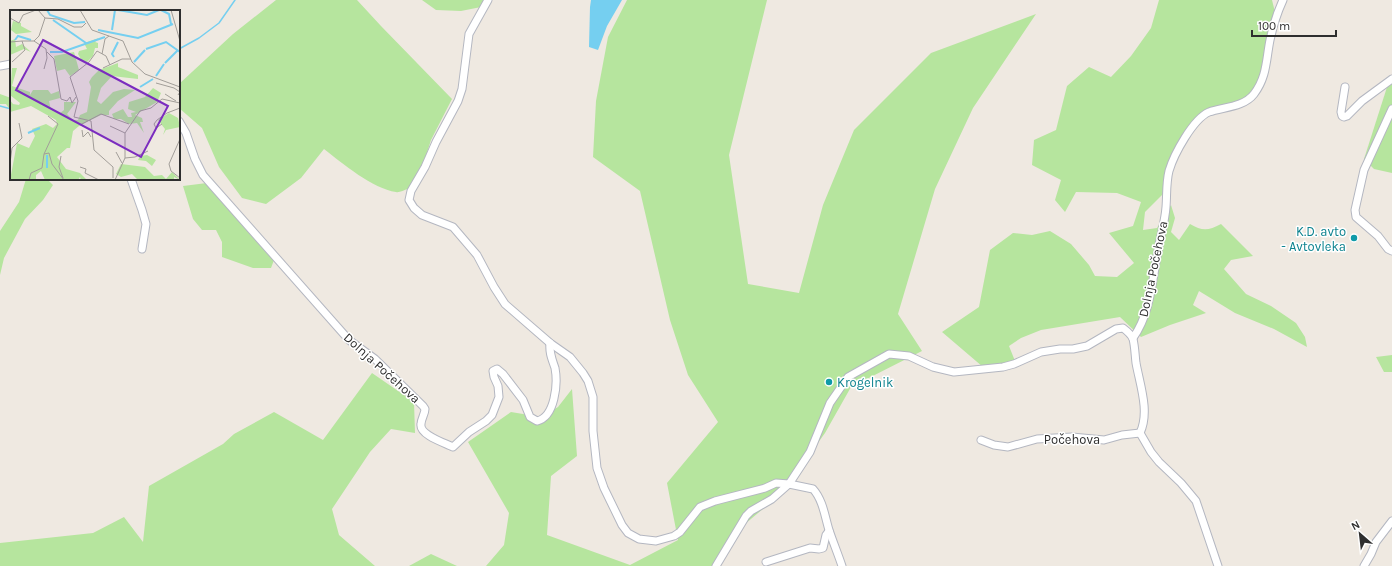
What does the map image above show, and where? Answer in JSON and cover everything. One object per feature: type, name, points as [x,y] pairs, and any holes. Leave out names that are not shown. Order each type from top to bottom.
[{"type":"street","points":[[488,0],[469,34],[462,89],[458,101],[436,142],[425,167],[411,191],[409,200],[414,208],[422,215],[453,227],[477,255],[505,304],[550,343],[574,361],[588,381],[593,398],[593,431],[596,468],[615,513],[628,533],[639,539],[647,541],[656,542],[666,540],[680,532],[700,507],[715,501],[776,484],[789,484],[813,489],[816,492],[823,507],[829,531],[842,566]]},
{"type":"street","name":"Dolnja Počehova","points":[[789,484],[810,452],[830,403],[848,377],[889,354],[909,356],[933,367],[954,372],[1003,367],[1014,364],[1041,352],[1087,346],[1116,329],[1123,328],[1133,338],[1143,320],[1152,285],[1166,207],[1166,192],[1169,171],[1178,150],[1194,124],[1208,113],[1244,102],[1253,96],[1263,80],[1272,32],[1283,0]]},
{"type":"street","points":[[0,66],[10,64]]},
{"type":"street","points":[[1345,87],[1341,112],[1342,116],[1344,117],[1347,116],[1362,101],[1392,79]]},
{"type":"street","points":[[1392,109],[1364,170],[1355,210],[1356,217],[1378,236],[1388,249],[1392,251]]},
{"type":"street","name":"Dolnja Počehova","points":[[180,123],[186,133],[195,159],[203,174],[349,340],[375,359],[426,409],[420,425],[421,430],[425,434],[453,447],[469,432],[486,421],[492,414],[499,397],[498,386],[493,371],[497,370],[503,374],[523,400],[530,417],[537,421],[542,420],[551,408],[556,380],[555,368],[550,353],[550,343]]},
{"type":"street","points":[[131,180],[146,224],[142,248]]},
{"type":"street","points":[[1133,338],[1144,408],[1140,433],[1148,448],[1159,462],[1181,483],[1196,501],[1218,566]]},
{"type":"street","name":"Počehova","points":[[981,440],[994,445],[1008,447],[1037,439],[1072,437],[1104,440],[1122,435],[1140,433]]},
{"type":"street","points":[[716,566],[731,544],[736,532],[746,516],[772,499],[789,484]]},
{"type":"street","points":[[1364,566],[1376,542],[1392,521]]},
{"type":"street","points":[[766,562],[810,548],[823,548],[826,535],[829,531]]},
{"type":"green space","points":[[276,0],[357,0],[452,99],[431,140],[423,165],[408,189],[397,192],[378,186],[358,175],[324,149],[301,178],[266,204],[242,198],[219,167],[202,128],[180,109],[180,83],[233,34]]},
{"type":"green space","points":[[422,0],[486,0],[481,7],[461,11],[436,10]]},
{"type":"green space","points":[[627,0],[767,0],[729,155],[748,284],[799,293],[823,205],[854,130],[931,53],[1036,14],[973,108],[935,189],[898,314],[922,351],[851,387],[825,433],[782,493],[745,524],[718,566],[486,566],[504,545],[509,513],[468,442],[511,412],[541,417],[558,407],[572,389],[577,456],[551,476],[547,535],[630,565],[678,540],[667,483],[718,422],[688,375],[670,320],[640,191],[593,157],[596,101],[608,37]]},
{"type":"green space","points":[[1159,0],[1272,0],[1275,12],[1267,37],[1262,80],[1243,101],[1207,112],[1178,150],[1165,192],[1145,212],[1143,230],[1157,228],[1171,205],[1175,218],[1171,232],[1179,240],[1190,224],[1198,228],[1209,229],[1221,224],[1253,256],[1231,260],[1224,269],[1246,294],[1271,306],[1296,323],[1305,337],[1307,347],[1274,329],[1235,313],[1199,291],[1193,305],[1206,313],[1170,325],[1141,337],[1120,317],[1041,330],[1021,338],[1009,346],[1015,361],[999,366],[983,367],[942,332],[979,307],[990,250],[1013,233],[1032,235],[1050,231],[1071,244],[1089,265],[1095,276],[1117,277],[1134,263],[1109,233],[1133,226],[1141,202],[1117,193],[1076,192],[1065,212],[1055,200],[1061,180],[1032,165],[1034,140],[1056,130],[1067,86],[1089,67],[1111,77],[1131,56],[1151,28]]},
{"type":"green space","points":[[1392,80],[1392,173],[1374,169],[1364,159],[1388,84]]},
{"type":"green space","points":[[0,94],[10,98],[10,110],[6,104],[0,104]]},
{"type":"green space","points":[[26,180],[48,180],[53,185],[43,200],[25,219],[4,258],[0,275],[0,231],[19,202]]},
{"type":"green space","points":[[207,183],[274,260],[271,268],[253,268],[222,257],[222,242],[216,230],[202,230],[193,219],[183,186]]},
{"type":"green space","points":[[1392,355],[1392,372],[1384,372],[1376,357]]},
{"type":"green space","points":[[372,373],[414,402],[415,433],[391,429],[370,452],[332,509],[339,535],[375,566],[0,566],[0,543],[93,533],[124,517],[143,542],[149,486],[223,444],[234,434],[274,412],[323,440]]},
{"type":"green space","points":[[431,554],[457,566],[409,566]]},
{"type":"water","points":[[591,0],[622,0],[607,26],[598,50],[589,47]]},
{"type":"waterway","points":[[180,48],[199,38],[219,23],[235,0]]},
{"type":"waterway","points":[[0,106],[10,109]]},
{"type":"place","name":"K.D. avto - Avtovleka","points":[[1354,238]]},
{"type":"place","name":"Krogelnik","points":[[829,382]]}]
